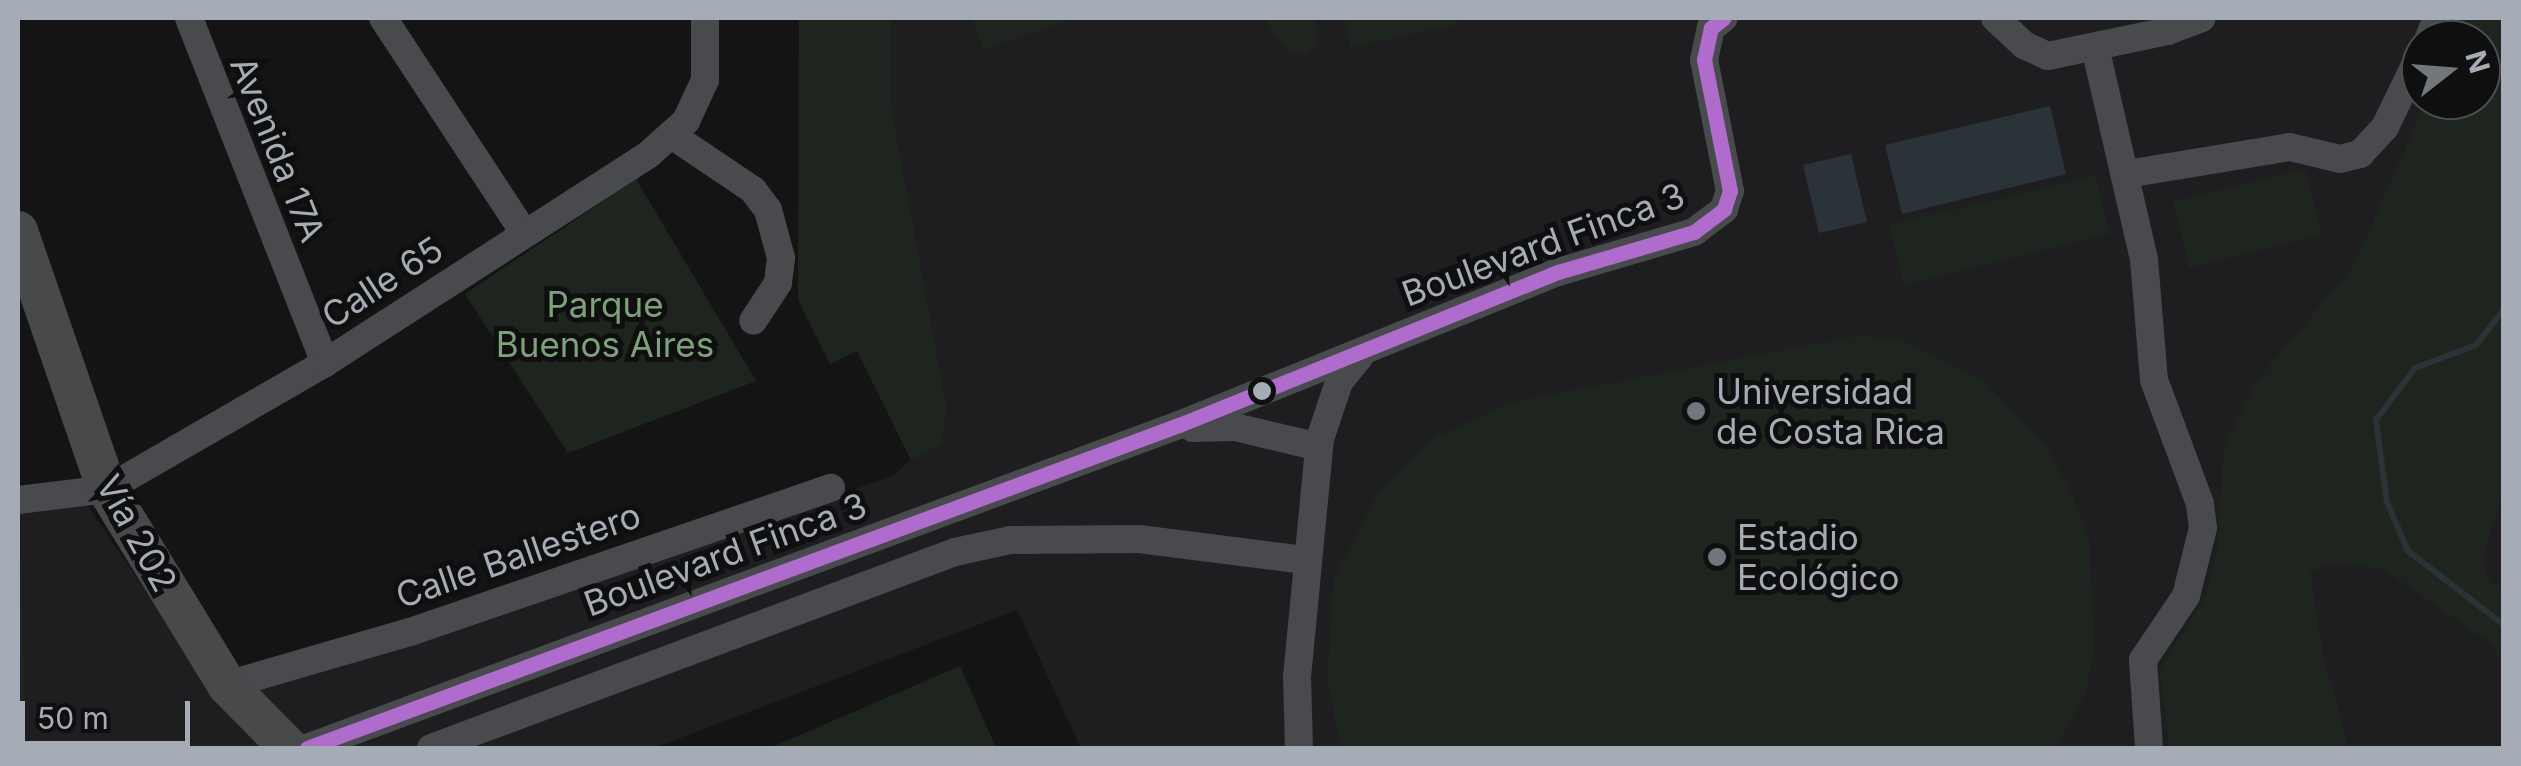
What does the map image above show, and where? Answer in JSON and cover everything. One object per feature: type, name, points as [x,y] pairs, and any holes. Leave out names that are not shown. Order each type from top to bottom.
[{"type":"main road","name":"Vía 202","points":[[18,231],[107,489],[227,684],[290,748]]},
{"type":"street","name":"Avenida 17A","points":[[188,18],[325,363]]},
{"type":"street","points":[[383,18],[525,234]]},
{"type":"street","points":[[705,18],[705,80],[679,129],[753,190],[768,210],[780,258],[778,283],[753,321]]},
{"type":"street","name":"Boulevard Finca 3","points":[[308,748],[1170,429],[1558,272],[1674,239],[1713,220],[1730,190],[1704,42],[1724,18]]},
{"type":"street","points":[[1995,18],[2037,52],[2095,47],[2202,18]]},
{"type":"street","points":[[2095,47],[2127,174],[2148,285],[2154,380],[2200,504],[2202,528],[2186,596],[2144,660],[2149,748]]},
{"type":"street","points":[[2127,174],[2272,148],[2307,148],[2340,159],[2360,154],[2385,126],[2401,94]]},
{"type":"street","name":"Calle 65","points":[[107,489],[325,363],[679,129]]},
{"type":"street","points":[[1298,748],[1306,560],[1319,447],[1339,382],[1364,353]]},
{"type":"street","name":"Boulevard Finca 3","points":[[1170,429],[1234,427],[1319,447]]},
{"type":"street","name":"Calle Ballestero","points":[[227,684],[410,632],[831,488]]},
{"type":"street","points":[[18,500],[107,489]]},
{"type":"street","points":[[431,748],[955,552],[1010,540],[1139,539],[1306,560]]},
{"type":"shaded area","name":"Universidad de Costa Rica","points":[[821,18],[2503,18],[2503,748],[1081,748],[1017,610],[654,748],[310,748],[248,687],[835,496],[892,476],[911,460],[865,362]]},
{"type":"shaded area","points":[[2050,106],[2066,174],[1902,214],[1885,145]]},
{"type":"shaded area","points":[[1851,154],[1867,222],[1819,233],[1803,165]]},
{"type":"shaded area","points":[[84,501],[218,696],[271,748],[18,748],[18,508]]},
{"type":"green space","points":[[799,18],[891,18],[891,107],[946,405],[942,444],[911,460],[857,351],[830,364],[798,300]]},
{"type":"green space","points":[[972,18],[1076,18],[983,49]]},
{"type":"green space","points":[[1264,18],[1315,18],[1317,45],[1304,56],[1286,50]]},
{"type":"green space","points":[[1345,18],[1456,18],[1457,25],[1351,47]]},
{"type":"green space","points":[[2503,18],[2504,490],[2482,560],[2491,584],[2503,585],[2503,667],[2490,643],[2382,568],[2331,564],[2310,572],[2323,655],[2349,748],[2169,748],[2160,669],[2207,594],[2217,551],[2224,446],[2256,382],[2354,265],[2418,120],[2501,120],[2501,20],[2457,20]]},
{"type":"green space","points":[[2306,169],[2322,235],[2189,268],[2173,202]]},
{"type":"green space","points":[[2096,175],[2110,234],[1903,285],[1889,225]]},
{"type":"green space","name":"Parque Buenos Aires","points":[[636,179],[756,381],[568,453],[465,294]]},
{"type":"green space","name":"Estadio Ecológico","points":[[1862,335],[1903,341],[1985,381],[2049,449],[2072,494],[2089,537],[2095,651],[2085,694],[2056,748],[1341,748],[1327,678],[1334,578],[1374,499],[1435,437],[1512,402]]},
{"type":"green space","points":[[18,535],[20,543],[26,748],[18,748]]},
{"type":"green space","points":[[960,666],[996,748],[770,748]]},
{"type":"waterway","points":[[2504,309],[2476,345],[2415,368],[2376,420],[2387,502],[2408,551],[2504,625]]},
{"type":"transit line","points":[[307,748],[1179,425],[1558,272],[1694,232],[1724,209],[1730,191],[1704,60],[1711,28],[1724,18]]},
{"type":"place","name":"Universidad de Costa Rica","points":[[1696,411]]},
{"type":"place","name":"Estadio Ecológico","points":[[1717,557]]}]
